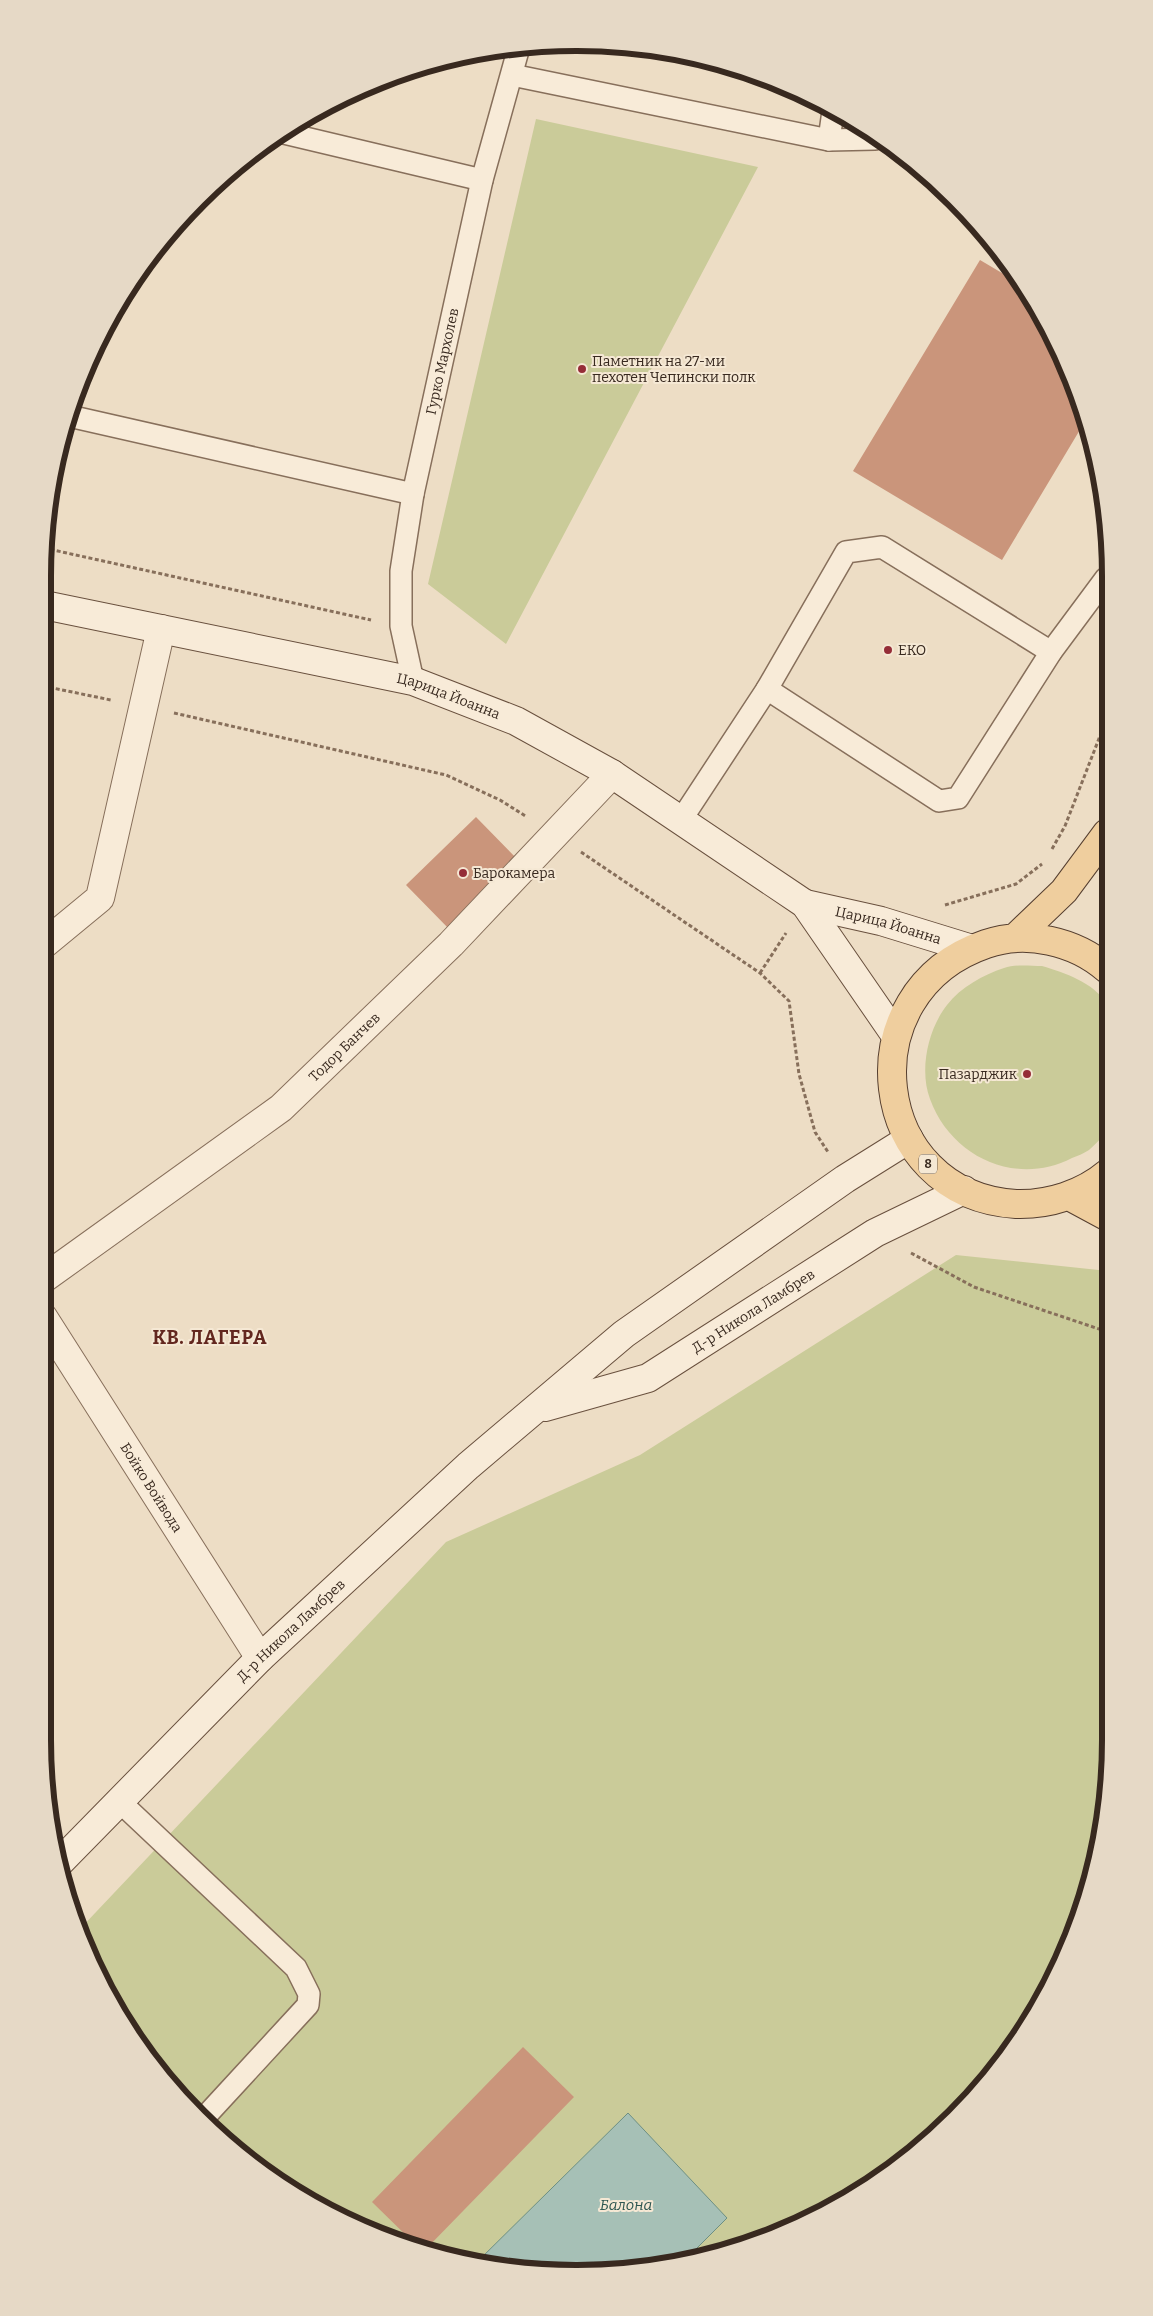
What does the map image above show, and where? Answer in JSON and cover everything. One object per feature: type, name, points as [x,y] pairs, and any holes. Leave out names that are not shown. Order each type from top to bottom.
[{"type":"main road","points":[[1015,938],[1064,891],[1102,841]]},
{"type":"main road","name":"8","points":[[1102,966],[1070,946],[1052,941],[1015,938],[993,942],[972,949],[946,964],[924,984],[909,1006],[896,1036],[891,1078],[900,1120],[909,1139],[924,1160],[943,1177],[964,1190],[991,1200],[1027,1204],[1069,1196],[1086,1188],[1102,1177]]},
{"type":"main road","points":[[1069,1196],[1102,1214]]},
{"type":"street","name":"Царица Йоанна","points":[[51,606],[413,681],[516,722],[612,774],[806,904],[881,921],[972,949]]},
{"type":"street","points":[[51,938],[100,898],[161,629]]},
{"type":"street","name":"Тодор Банчев","points":[[51,1273],[281,1108],[451,944],[612,774]]},
{"type":"street","name":"Царица Йоанна","points":[[806,904],[896,1036]]},
{"type":"street","name":"Д-р Никола Ламбрев","points":[[65,1857],[260,1658],[468,1466],[537,1410],[624,1334],[844,1179],[909,1139]]},
{"type":"street","name":"Д-р Никола Ламбрев","points":[[537,1410],[648,1378],[875,1233],[964,1190]]},
{"type":"street","name":"Бойко Войвода","points":[[51,1330],[260,1658]]},
{"type":"lane","name":"Гурко Мархолев","points":[[413,681],[401,626],[401,572],[413,494],[482,180],[517,55]]},
{"type":"lane","points":[[512,75],[829,140],[867,139]]},
{"type":"lane","points":[[829,140],[833,119]]},
{"type":"lane","points":[[293,135],[482,180]]},
{"type":"lane","points":[[76,418],[413,494]]},
{"type":"lane","points":[[681,820],[767,689],[846,552],[882,547],[1051,652]]},
{"type":"lane","points":[[767,689],[939,801],[958,798],[1051,652],[1102,583]]},
{"type":"lane","points":[[120,1801],[296,1968],[305,1981],[309,1994],[308,2005],[207,2113]]},
{"type":"path","points":[[52,550],[401,626]]},
{"type":"path","points":[[51,687],[144,706],[446,775],[500,800],[760,973],[789,1001],[800,1074],[815,1132],[844,1179]]},
{"type":"path","points":[[1065,826],[1102,729]]},
{"type":"path","points":[[875,1233],[974,1287],[1102,1330]]},
{"type":"green space","points":[[536,119],[758,167],[506,644],[428,584]]},
{"type":"green space","points":[[1018,966],[1042,966],[1069,975],[1086,984],[1102,997],[1102,1137],[1089,1150],[1076,1156],[1051,1166],[1029,1169],[1008,1167],[988,1161],[969,1151],[953,1137],[940,1119],[930,1099],[925,1075],[930,1038],[940,1015],[947,1005],[973,982],[996,971]]},
{"type":"green space","points":[[956,1255],[1102,1270],[1102,1740],[1101,1774],[1092,1842],[1074,1908],[1062,1941],[1048,1972],[1013,2031],[993,2059],[948,2111],[896,2156],[868,2176],[809,2211],[778,2225],[712,2247],[679,2255],[611,2264],[576,2265],[542,2264],[474,2255],[408,2237],[344,2211],[285,2176],[230,2134],[182,2086],[140,2031],[105,1972],[85,1924],[446,1542],[640,1455]]},
{"type":"water","name":"Балона","points":[[628,2113],[727,2218],[694,2251],[679,2255],[611,2264],[576,2265],[542,2264],[483,2256]]},
{"type":"building","points":[[980,260],[1006,275],[1048,344],[1062,375],[1080,429],[1002,560],[853,471]]},
{"type":"building","name":"Барокамера","points":[[476,817],[519,861],[450,930],[406,885]]},
{"type":"building","points":[[523,2047],[574,2097],[431,2244],[408,2237],[372,2202]]},
{"type":"place","name":"Паметник на 27-ми пехотен Чепински полк","points":[[582,369]]},
{"type":"place","name":"EKO","points":[[888,650]]},
{"type":"place","name":"Барокамера","points":[[463,873]]},
{"type":"place","name":"Пазарджик","points":[[1027,1074]]},
{"type":"district","name":"КВ. ЛАГЕРА","points":[[210,1337]]}]
